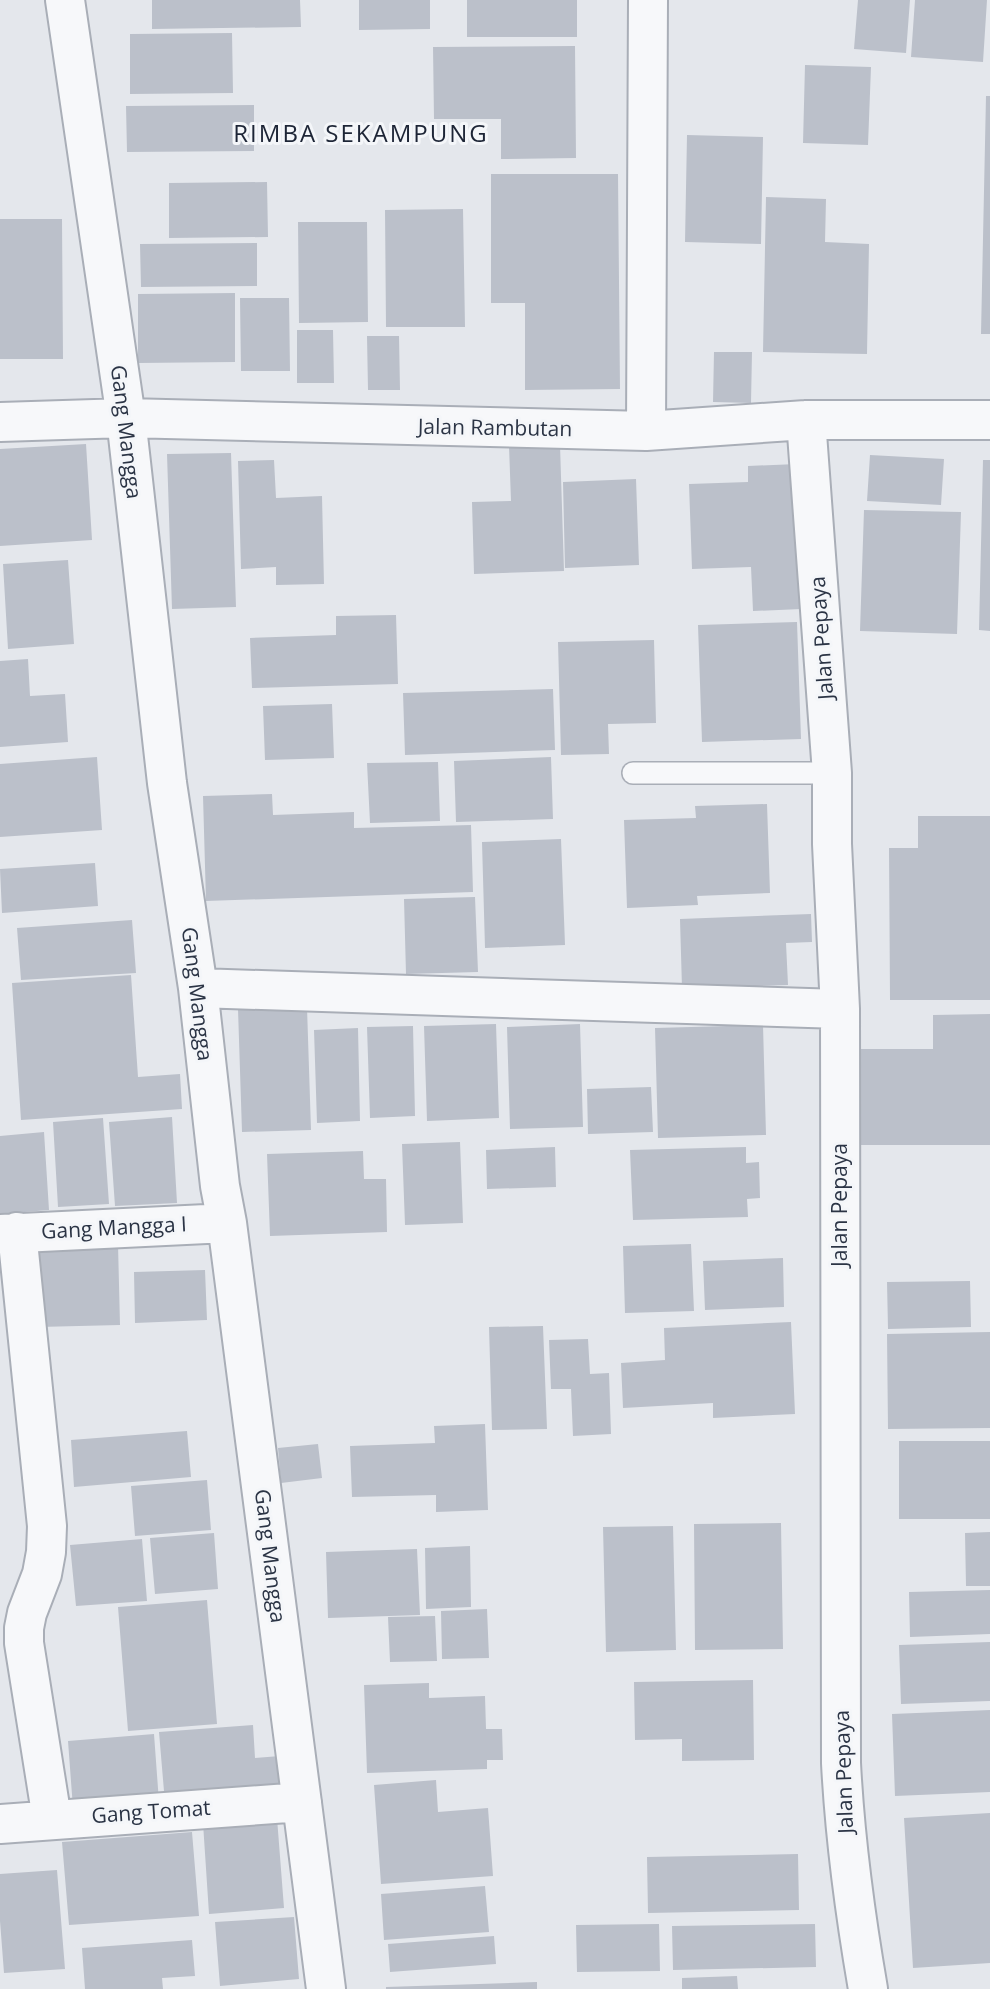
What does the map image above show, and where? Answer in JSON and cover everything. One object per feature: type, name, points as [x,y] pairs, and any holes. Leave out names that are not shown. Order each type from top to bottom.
[{"type":"street","name":"Gang Mangga","points":[[65,0],[126,418],[167,783],[198,988],[220,1186],[327,1989]]},
{"type":"street","points":[[646,431],[648,0]]},
{"type":"street","name":"Jalan Rambutan","points":[[0,422],[126,418],[646,431],[806,419],[990,421]]},
{"type":"street","name":"Jalan Pepaya","points":[[806,419],[832,773],[832,844],[840,1009],[841,1763],[851,1888],[868,1989]]},
{"type":"street","points":[[198,988],[840,1009]]},
{"type":"street","name":"Gang Mangga I","points":[[9,1233],[227,1223]]},
{"type":"street","points":[[9,1233],[47,1527],[44,1563],[27,1613],[24,1643],[52,1819]]},
{"type":"street","name":"Gang Tomat","points":[[0,1824],[302,1802]]},
{"type":"lane","points":[[633,774],[832,773]]},
{"type":"building","points":[[152,0],[300,0],[301,27],[152,29]]},
{"type":"building","points":[[359,0],[430,0],[430,29],[359,30]]},
{"type":"building","points":[[467,0],[577,0],[577,37],[467,37]]},
{"type":"building","points":[[858,0],[910,0],[906,53],[854,49]]},
{"type":"building","points":[[915,0],[987,0],[983,62],[911,57]]},
{"type":"building","points":[[232,33],[233,93],[130,94],[130,34]]},
{"type":"building","points":[[575,46],[576,158],[501,159],[501,119],[434,119],[433,47]]},
{"type":"building","points":[[805,65],[871,67],[868,145],[803,143]]},
{"type":"building","points":[[986,96],[990,96],[990,334],[981,334]]},
{"type":"building","points":[[254,105],[254,151],[127,152],[126,106]]},
{"type":"building","points":[[687,135],[763,137],[761,244],[685,242]]},
{"type":"building","points":[[491,174],[618,174],[620,389],[525,390],[525,303],[491,303]]},
{"type":"building","points":[[267,182],[268,237],[169,238],[169,183]]},
{"type":"building","points":[[766,197],[826,199],[825,242],[869,244],[867,354],[763,352]]},
{"type":"building","points":[[463,209],[465,327],[386,327],[385,210]]},
{"type":"building","points":[[0,219],[62,219],[63,359],[0,359]]},
{"type":"building","points":[[298,222],[367,222],[368,322],[299,323]]},
{"type":"building","points":[[257,243],[257,286],[141,287],[140,244]]},
{"type":"building","points":[[235,293],[235,362],[138,363],[138,294]]},
{"type":"building","points":[[240,298],[289,298],[290,371],[241,371]]},
{"type":"building","points":[[297,330],[333,330],[334,383],[297,383]]},
{"type":"building","points":[[367,336],[399,336],[400,390],[368,390]]},
{"type":"building","points":[[714,352],[752,352],[751,403],[713,402]]},
{"type":"building","points":[[86,444],[92,540],[0,546],[0,449]]},
{"type":"building","points":[[560,445],[564,571],[474,574],[472,502],[511,501],[509,446]]},
{"type":"building","points":[[231,453],[236,607],[172,609],[167,454]]},
{"type":"building","points":[[870,455],[944,459],[941,505],[867,501]]},
{"type":"building","points":[[274,460],[276,498],[322,496],[324,584],[276,585],[276,567],[241,569],[238,461]]},
{"type":"building","points":[[983,460],[990,460],[990,631],[979,630]]},
{"type":"building","points":[[797,464],[801,609],[753,611],[751,567],[692,569],[689,484],[748,482],[748,466]]},
{"type":"building","points":[[636,479],[639,565],[565,568],[563,482]]},
{"type":"building","points":[[864,510],[961,512],[957,634],[860,631]]},
{"type":"building","points":[[68,560],[74,644],[8,649],[3,564]]},
{"type":"building","points":[[396,615],[398,684],[252,688],[250,638],[336,635],[336,616]]},
{"type":"building","points":[[797,622],[801,739],[702,742],[698,625]]},
{"type":"building","points":[[654,640],[656,723],[608,724],[609,754],[561,755],[558,642]]},
{"type":"building","points":[[28,659],[30,696],[65,694],[68,742],[0,747],[0,661]]},
{"type":"building","points":[[553,689],[555,750],[405,755],[403,693]]},
{"type":"building","points":[[332,704],[334,758],[265,760],[263,706]]},
{"type":"building","points":[[97,757],[102,830],[0,837],[0,764]]},
{"type":"building","points":[[551,757],[553,819],[456,822],[454,761]]},
{"type":"building","points":[[438,762],[440,821],[370,823],[367,763]]},
{"type":"building","points":[[272,794],[273,815],[354,812],[354,828],[471,825],[473,892],[206,901],[203,796]]},
{"type":"building","points":[[767,804],[770,893],[697,896],[698,905],[627,908],[624,820],[696,818],[695,806]]},
{"type":"building","points":[[918,816],[990,816],[990,1000],[890,1000],[889,848],[918,848]]},
{"type":"building","points":[[561,839],[565,945],[485,948],[482,842]]},
{"type":"building","points":[[95,863],[98,906],[2,913],[0,869]]},
{"type":"building","points":[[475,897],[478,972],[406,974],[404,899]]},
{"type":"building","points":[[811,914],[812,942],[786,943],[788,985],[682,988],[680,919]]},
{"type":"building","points":[[132,920],[136,973],[21,980],[17,928]]},
{"type":"building","points":[[131,975],[138,1077],[180,1074],[182,1109],[21,1120],[12,983]]},
{"type":"building","points":[[307,1007],[311,1130],[242,1132],[238,1009]]},
{"type":"building","points":[[990,1014],[990,1145],[855,1145],[855,1049],[933,1049],[933,1015]]},
{"type":"building","points":[[496,1024],[499,1118],[427,1121],[424,1026]]},
{"type":"building","points":[[580,1024],[583,1127],[510,1129],[507,1027]]},
{"type":"building","points":[[763,1025],[766,1135],[658,1138],[655,1028]]},
{"type":"building","points":[[413,1026],[415,1116],[370,1118],[367,1027]]},
{"type":"building","points":[[358,1028],[360,1121],[317,1123],[314,1030]]},
{"type":"building","points":[[651,1087],[653,1132],[588,1134],[587,1089]]},
{"type":"building","points":[[172,1117],[177,1203],[115,1206],[109,1122]]},
{"type":"building","points":[[103,1118],[109,1204],[58,1207],[53,1122]]},
{"type":"building","points":[[44,1132],[49,1210],[0,1214],[0,1136]]},
{"type":"building","points":[[460,1142],[463,1223],[405,1225],[402,1144]]},
{"type":"building","points":[[555,1147],[556,1187],[487,1189],[486,1150]]},
{"type":"building","points":[[746,1147],[746,1163],[759,1162],[760,1198],[747,1199],[748,1217],[633,1220],[630,1150]]},
{"type":"building","points":[[363,1151],[364,1179],[386,1179],[387,1232],[270,1236],[267,1154]]},
{"type":"building","points":[[118,1244],[120,1325],[38,1327],[35,1246]]},
{"type":"building","points":[[691,1244],[694,1311],[625,1313],[623,1246]]},
{"type":"building","points":[[783,1258],[784,1307],[705,1310],[703,1261]]},
{"type":"building","points":[[205,1270],[207,1320],[135,1323],[134,1272]]},
{"type":"building","points":[[970,1281],[971,1327],[888,1329],[887,1282]]},
{"type":"building","points":[[791,1322],[795,1414],[713,1418],[713,1403],[623,1408],[621,1363],[665,1360],[664,1328]]},
{"type":"building","points":[[543,1326],[547,1429],[492,1430],[489,1327]]},
{"type":"building","points":[[990,1332],[990,1428],[888,1429],[887,1334]]},
{"type":"building","points":[[588,1339],[590,1374],[609,1373],[611,1434],[573,1436],[571,1389],[551,1389],[549,1340]]},
{"type":"building","points":[[485,1424],[488,1510],[436,1512],[436,1495],[352,1497],[350,1446],[435,1443],[434,1426]]},
{"type":"building","points":[[187,1431],[191,1477],[74,1487],[71,1440]]},
{"type":"building","points":[[899,1441],[990,1441],[990,1519],[899,1519]]},
{"type":"building","points":[[318,1444],[322,1478],[281,1483],[278,1448]]},
{"type":"building","points":[[207,1480],[211,1530],[135,1536],[131,1486]]},
{"type":"building","points":[[781,1523],[783,1649],[695,1650],[694,1524]]},
{"type":"building","points":[[673,1526],[676,1650],[606,1652],[603,1527]]},
{"type":"building","points":[[990,1532],[990,1586],[966,1586],[965,1533]]},
{"type":"building","points":[[214,1533],[218,1589],[155,1594],[150,1538]]},
{"type":"building","points":[[142,1539],[147,1601],[76,1606],[70,1545]]},
{"type":"building","points":[[470,1546],[471,1607],[426,1609],[425,1548]]},
{"type":"building","points":[[417,1549],[420,1615],[328,1618],[326,1552]]},
{"type":"building","points":[[990,1590],[990,1634],[910,1637],[909,1592]]},
{"type":"building","points":[[207,1600],[217,1724],[128,1731],[118,1607]]},
{"type":"building","points":[[487,1609],[489,1658],[442,1659],[441,1611]]},
{"type":"building","points":[[435,1616],[437,1661],[390,1662],[388,1617]]},
{"type":"building","points":[[990,1642],[990,1701],[901,1704],[899,1645]]},
{"type":"building","points":[[753,1680],[754,1760],[682,1761],[682,1739],[635,1740],[634,1682]]},
{"type":"building","points":[[429,1683],[429,1698],[485,1696],[486,1729],[502,1729],[503,1760],[487,1760],[487,1769],[367,1773],[364,1685]]},
{"type":"building","points":[[990,1710],[990,1792],[895,1796],[892,1714]]},
{"type":"building","points":[[253,1725],[255,1758],[280,1756],[283,1793],[165,1803],[159,1732]]},
{"type":"building","points":[[154,1734],[159,1802],[73,1808],[68,1741]]},
{"type":"building","points":[[436,1780],[438,1812],[488,1808],[493,1876],[381,1884],[374,1785]]},
{"type":"building","points":[[990,1813],[990,1963],[913,1968],[904,1818]]},
{"type":"building","points":[[277,1818],[284,1908],[209,1914],[203,1823]]},
{"type":"building","points":[[192,1832],[199,1916],[69,1925],[62,1842]]},
{"type":"building","points":[[798,1854],[799,1910],[648,1913],[647,1857]]},
{"type":"building","points":[[57,1870],[65,1969],[4,1973],[0,1874]]},
{"type":"building","points":[[485,1886],[489,1932],[384,1940],[381,1894]]},
{"type":"building","points":[[294,1917],[299,1979],[220,1986],[215,1922]]},
{"type":"building","points":[[659,1924],[660,1971],[577,1972],[576,1925]]},
{"type":"building","points":[[815,1924],[816,1967],[673,1970],[672,1926]]},
{"type":"building","points":[[494,1936],[496,1964],[390,1972],[388,1944]]},
{"type":"building","points":[[192,1940],[195,1976],[162,1978],[163,1989],[85,1989],[82,1948]]},
{"type":"building","points":[[737,1976],[738,1989],[682,1989],[682,1978]]},
{"type":"building","points":[[537,1982],[537,1989],[386,1989],[386,1987]]},
{"type":"district","name":"RIMBA SEKAMPUNG","points":[[361,134]]}]
